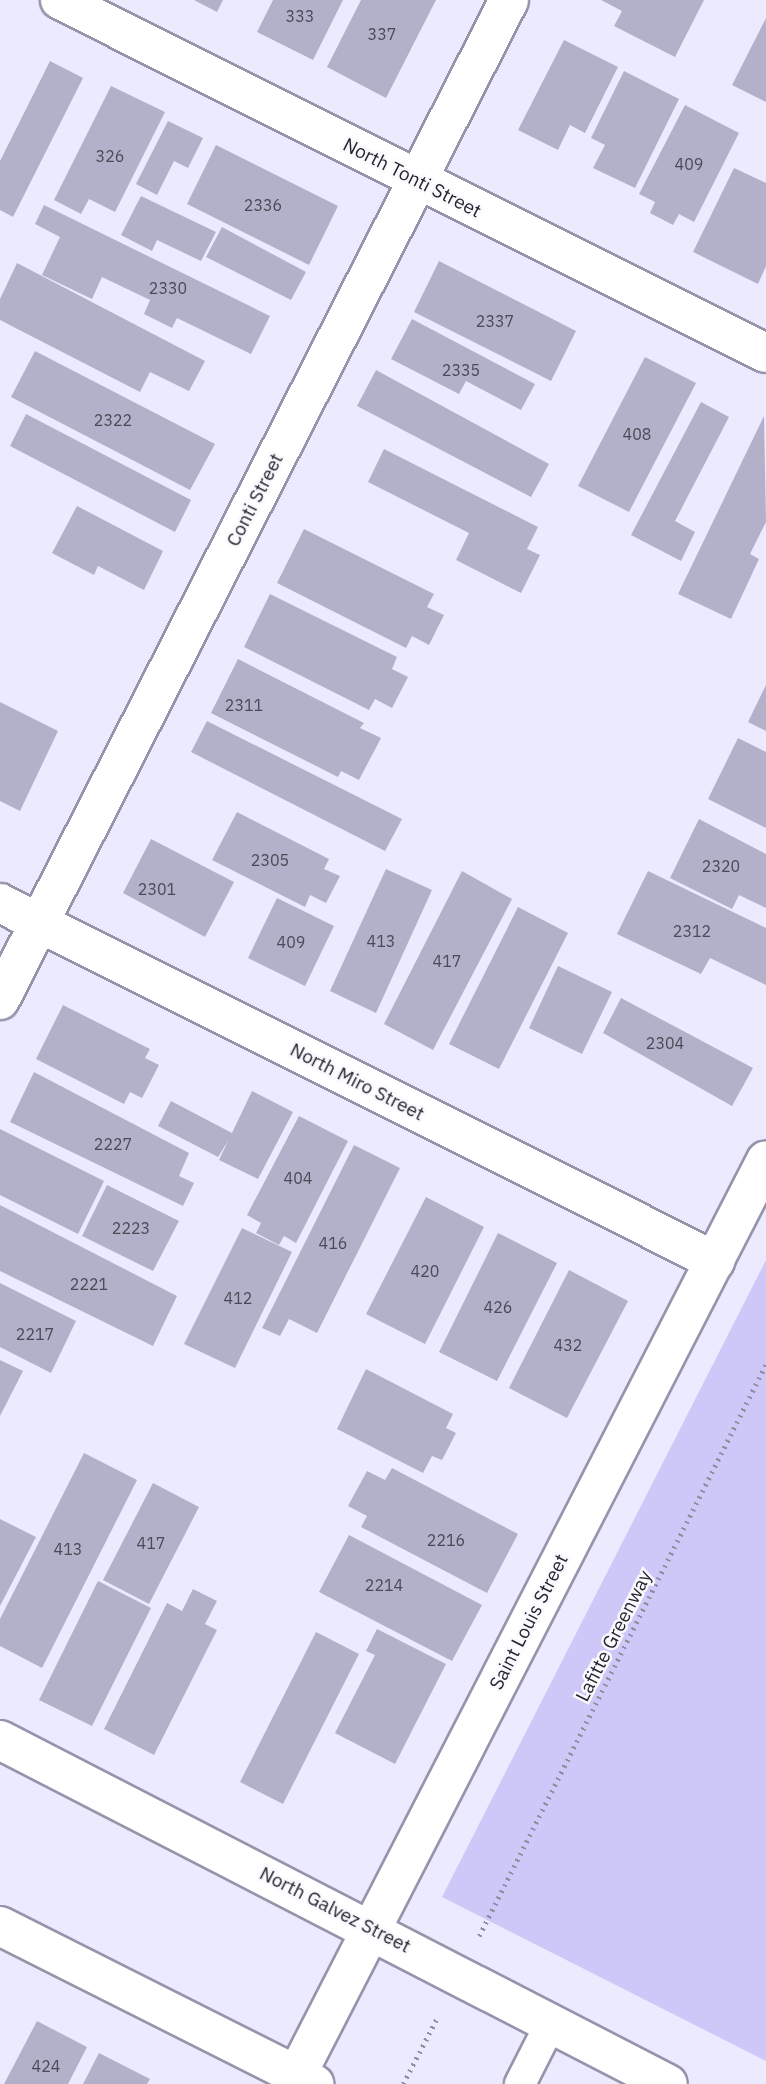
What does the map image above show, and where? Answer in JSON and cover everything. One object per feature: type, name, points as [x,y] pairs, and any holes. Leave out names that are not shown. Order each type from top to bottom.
[{"type":"street","name":"North Tonti Street","points":[[60,0],[418,182],[763,345]]},
{"type":"street","name":"Conti Street","points":[[0,1000],[509,0]]},
{"type":"street","name":"North Miro Street","points":[[0,903],[715,1261]]},
{"type":"street","name":"Saint Louis Street","points":[[301,2081],[371,1928],[766,1160]]},
{"type":"street","name":"North Galvez Street","points":[[0,1740],[371,1928],[668,2084]]},
{"type":"street","points":[[0,1926],[301,2081]]},
{"type":"lane","points":[[520,2084],[551,2023]]},
{"type":"path","name":"Lafitte Greenway","points":[[488,1920],[766,1364]]},
{"type":"shaded area","points":[[766,1260],[766,2061],[442,1897]]},
{"type":"building","points":[[194,0],[223,0],[217,12]]},
{"type":"building","points":[[273,0],[343,0],[313,60],[257,32]]},
{"type":"building","points":[[361,0],[436,0],[386,98],[327,67]]},
{"type":"building","points":[[601,0],[704,0],[675,57],[614,26],[622,11]]},
{"type":"building","points":[[766,18],[766,102],[732,85]]},
{"type":"building","points":[[564,40],[618,67],[585,133],[570,125],[558,150],[518,130]]},
{"type":"building","points":[[50,61],[83,78],[13,217],[0,210],[0,161]]},
{"type":"building","points":[[624,71],[679,99],[635,188],[593,168],[605,145],[591,138]]},
{"type":"building","points":[[111,86],[165,112],[115,212],[89,199],[81,214],[54,200]]},
{"type":"building","points":[[685,105],[739,133],[694,222],[679,214],[673,225],[650,213],[655,202],[639,194]]},
{"type":"building","points":[[168,121],[203,138],[188,168],[174,161],[157,195],[136,184]]},
{"type":"building","points":[[216,145],[338,206],[309,265],[187,204]]},
{"type":"building","points":[[734,168],[766,183],[766,266],[758,284],[693,252]]},
{"type":"building","points":[[141,196],[216,232],[201,261],[157,240],[152,251],[121,235]]},
{"type":"building","points":[[44,205],[270,316],[251,354],[177,318],[172,328],[144,314],[150,300],[102,277],[92,299],[42,275],[60,237],[35,224]]},
{"type":"building","points":[[222,227],[306,272],[291,300],[206,257]]},
{"type":"building","points":[[439,261],[576,331],[551,381],[414,312]]},
{"type":"building","points":[[17,263],[205,361],[189,391],[150,372],[140,392],[0,320],[0,299]]},
{"type":"building","points":[[412,319],[535,384],[521,410],[466,381],[459,394],[391,359]]},
{"type":"building","points":[[35,351],[215,444],[190,490],[11,397]]},
{"type":"building","points":[[645,357],[696,383],[629,512],[578,486]]},
{"type":"building","points":[[376,370],[549,464],[531,497],[357,406]]},
{"type":"building","points":[[701,402],[729,417],[675,521],[695,532],[681,561],[631,535]]},
{"type":"building","points":[[26,414],[191,500],[175,532],[10,446]]},
{"type":"building","points":[[764,416],[766,522],[750,554],[759,559],[731,619],[678,594]]},
{"type":"building","points":[[384,449],[538,527],[527,549],[540,555],[521,593],[456,560],[469,533],[368,482]]},
{"type":"building","points":[[77,506],[163,551],[144,590],[98,566],[94,575],[52,553]]},
{"type":"building","points":[[304,529],[434,594],[427,607],[444,615],[429,645],[412,636],[406,648],[277,583]]},
{"type":"building","points":[[270,594],[397,657],[392,669],[408,677],[392,708],[375,699],[369,710],[244,647]]},
{"type":"building","points":[[238,659],[364,723],[360,728],[381,738],[359,780],[341,771],[338,777],[211,713]]},
{"type":"building","points":[[766,685],[766,731],[748,722]]},
{"type":"building","points":[[0,702],[58,731],[20,811],[0,801]]},
{"type":"building","points":[[207,721],[402,819],[385,851],[191,752]]},
{"type":"building","points":[[738,738],[766,752],[766,828],[708,799]]},
{"type":"building","points":[[237,812],[329,859],[324,869],[340,876],[326,903],[310,895],[305,907],[212,860]]},
{"type":"building","points":[[699,819],[766,854],[766,908],[739,895],[732,909],[670,878]]},
{"type":"building","points":[[151,839],[234,882],[205,937],[123,893]]},
{"type":"building","points":[[386,869],[432,890],[376,1013],[330,991]]},
{"type":"building","points":[[462,871],[512,899],[433,1050],[384,1024]]},
{"type":"building","points":[[648,871],[766,928],[766,985],[710,958],[701,974],[617,934]]},
{"type":"building","points":[[277,898],[334,926],[305,986],[248,958]]},
{"type":"building","points":[[518,907],[568,933],[499,1069],[449,1044]]},
{"type":"building","points":[[558,966],[612,992],[582,1054],[529,1028]]},
{"type":"building","points":[[621,998],[753,1068],[732,1106],[603,1033]]},
{"type":"building","points":[[63,1005],[150,1049],[145,1058],[159,1065],[142,1098],[130,1092],[124,1104],[36,1059]]},
{"type":"building","points":[[34,1072],[189,1153],[179,1176],[194,1183],[183,1206],[10,1122]]},
{"type":"building","points":[[252,1091],[293,1112],[258,1179],[219,1160],[228,1141],[218,1157],[158,1126],[171,1101],[232,1133]]},
{"type":"building","points":[[299,1116],[348,1141],[296,1243],[284,1236],[279,1245],[256,1233],[261,1223],[247,1215]]},
{"type":"building","points":[[0,1129],[104,1181],[78,1234],[0,1195]]},
{"type":"building","points":[[354,1145],[400,1168],[317,1333],[289,1319],[280,1336],[262,1328]]},
{"type":"building","points":[[107,1185],[179,1221],[153,1271],[82,1236]]},
{"type":"building","points":[[426,1197],[484,1227],[425,1344],[366,1314]]},
{"type":"building","points":[[0,1205],[177,1296],[153,1346],[0,1271]]},
{"type":"building","points":[[242,1228],[292,1252],[235,1368],[184,1344]]},
{"type":"building","points":[[498,1233],[557,1263],[497,1381],[439,1352]]},
{"type":"building","points":[[569,1270],[628,1301],[567,1418],[509,1388]]},
{"type":"building","points":[[0,1283],[76,1321],[51,1373],[0,1347]]},
{"type":"building","points":[[0,1360],[23,1371],[0,1416]]},
{"type":"building","points":[[366,1369],[453,1414],[446,1428],[456,1433],[442,1460],[432,1456],[423,1473],[337,1429]]},
{"type":"building","points":[[84,1453],[137,1480],[42,1668],[0,1646],[0,1619]]},
{"type":"building","points":[[392,1468],[518,1534],[487,1593],[361,1527],[367,1516],[348,1506],[367,1471],[385,1480]]},
{"type":"building","points":[[153,1483],[199,1507],[149,1604],[103,1580]]},
{"type":"building","points":[[0,1519],[36,1537],[0,1606]]},
{"type":"building","points":[[349,1535],[482,1605],[452,1661],[319,1592]]},
{"type":"building","points":[[98,1581],[151,1608],[92,1726],[39,1700]]},
{"type":"building","points":[[193,1589],[217,1601],[205,1624],[217,1630],[154,1755],[104,1729],[167,1603],[182,1611]]},
{"type":"building","points":[[377,1629],[446,1664],[395,1764],[335,1733],[375,1655],[366,1651]]},
{"type":"building","points":[[316,1632],[359,1654],[283,1804],[240,1782]]},
{"type":"building","points":[[37,2021],[87,2047],[68,2084],[4,2084]]},
{"type":"building","points":[[99,2053],[150,2079],[147,2084],[83,2084]]}]
